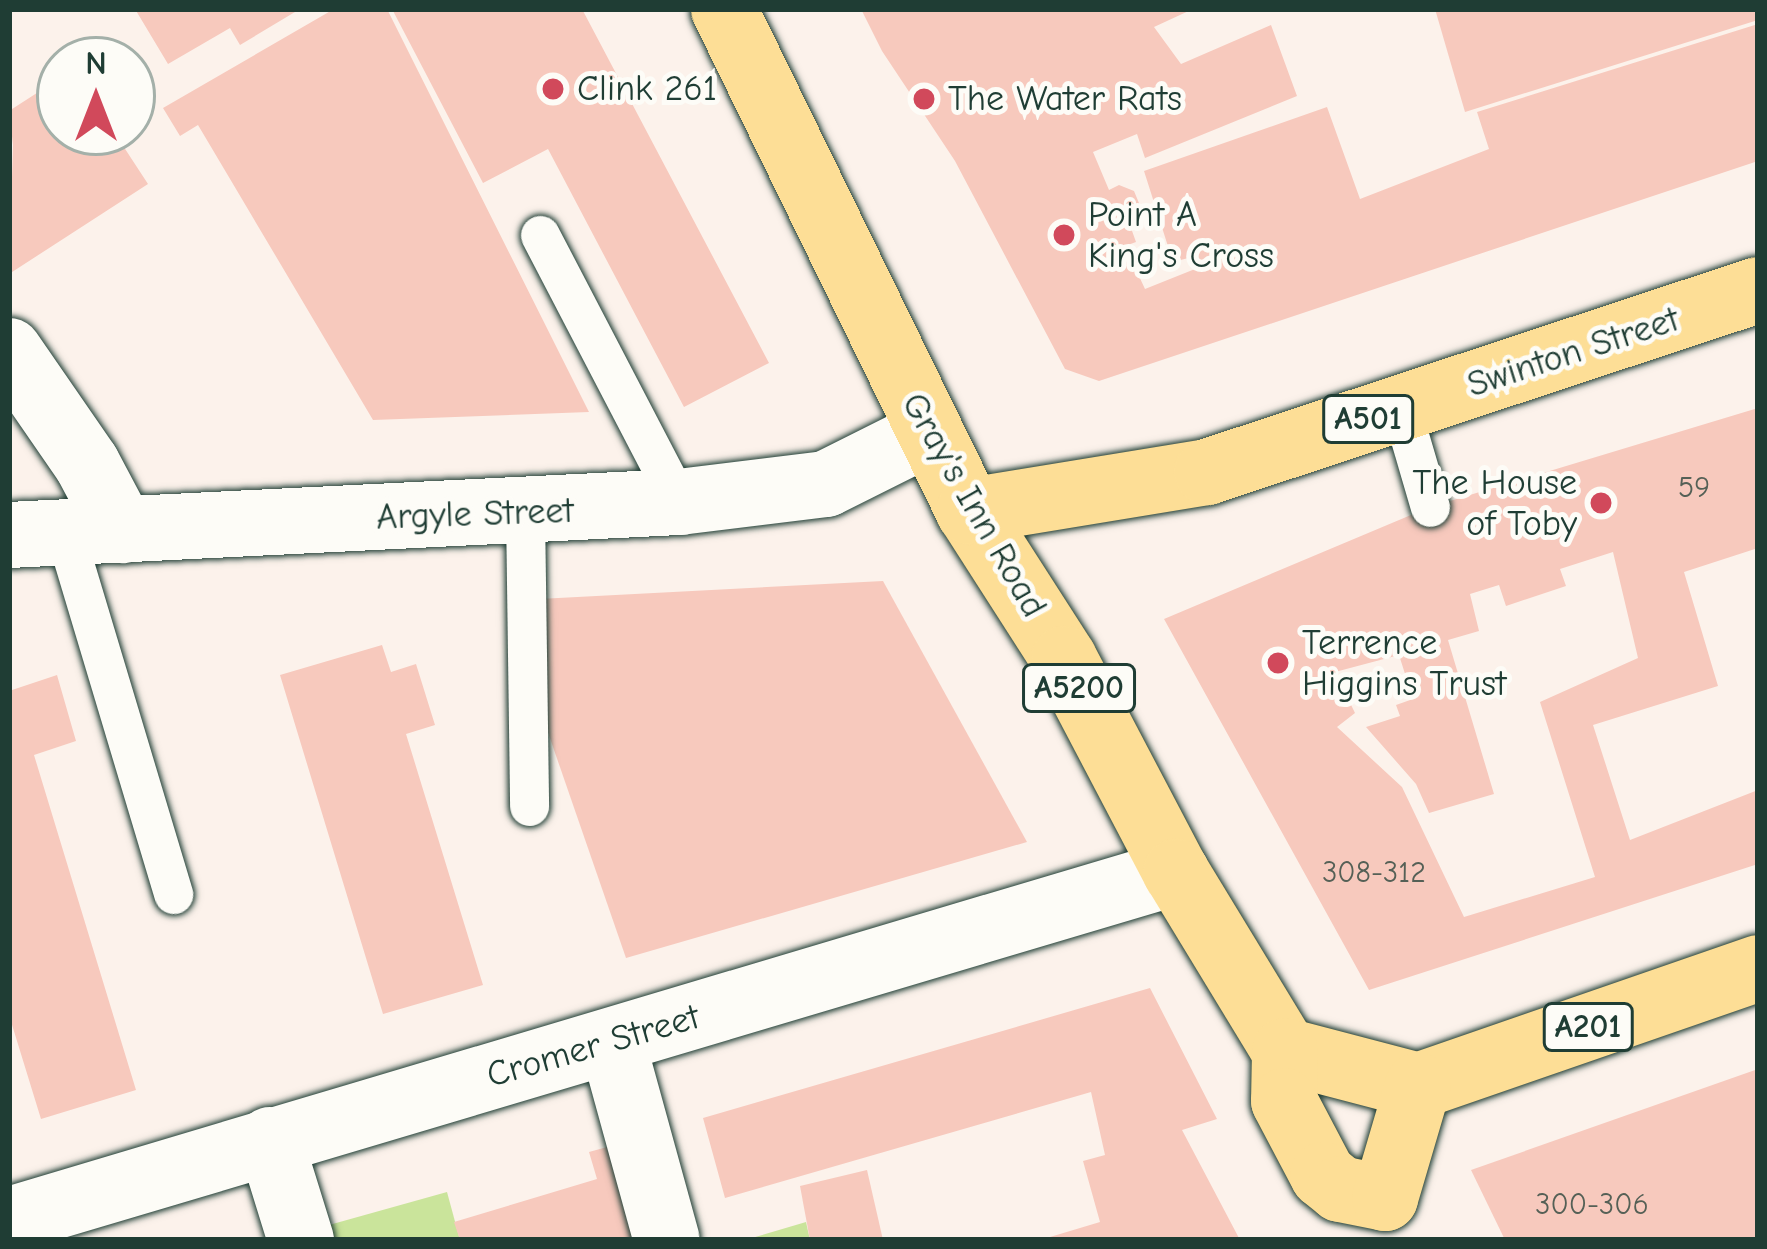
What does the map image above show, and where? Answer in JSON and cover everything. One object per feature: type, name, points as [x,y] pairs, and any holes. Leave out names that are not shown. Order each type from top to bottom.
[{"type":"main road","name":"Gray's Inn Road","points":[[724,9],[969,511],[1064,659],[1176,872],[1285,1051]]},
{"type":"main road","name":"Swinton Street","points":[[969,511],[1208,472],[1758,290]]},
{"type":"main road","name":"A201","points":[[1418,1086],[1758,968]]},
{"type":"main road","points":[[1285,1051],[1418,1086]]},
{"type":"main road","name":"A5200","points":[[1285,1051],[1284,1101],[1323,1175],[1396,1219],[1418,1086]]},
{"type":"street","points":[[9,351],[87,464],[65,533]]},
{"type":"street","name":"Argyle Street","points":[[65,533],[679,502],[826,484],[928,433]]},
{"type":"street","name":"Cromer Street","points":[[9,1220],[1176,872]]},
{"type":"street","points":[[612,1041],[667,1240]]},
{"type":"street","points":[[270,1140],[301,1240]]},
{"type":"lane","points":[[540,235],[679,502]]},
{"type":"lane","points":[[1401,408],[1430,507]]},
{"type":"lane","points":[[525,511],[529,806]]},
{"type":"lane","points":[[65,533],[173,894]]},
{"type":"green space","points":[[447,1192],[460,1240],[333,1240],[329,1225]]},
{"type":"green space","points":[[806,1222],[810,1240],[745,1240]]},
{"type":"building","points":[[135,9],[300,9],[240,45],[230,28],[168,64],[156,36],[151,36]]},
{"type":"building","points":[[334,9],[387,9],[589,412],[373,420],[198,125],[180,136],[163,108]]},
{"type":"building","points":[[392,9],[582,9],[769,363],[684,407],[548,149],[483,183]]},
{"type":"building","points":[[861,9],[1193,9],[1154,27],[1181,64],[1271,25],[1297,96],[1145,158],[1137,134],[1093,152],[1109,190],[1119,185],[1134,191],[1141,208],[1139,224],[1131,228],[1136,242],[1125,246],[1145,289],[1195,269],[1192,257],[1173,262],[1144,171],[1327,107],[1360,199],[1489,149],[1477,112],[1758,24],[1758,161],[1099,381],[1065,369],[955,161],[882,51]]},
{"type":"building","points":[[1435,9],[1758,9],[1758,20],[1465,112]]},
{"type":"building","points":[[36,94],[36,156],[130,156],[148,184],[9,274],[13,145],[9,111]]},
{"type":"building","points":[[1758,408],[1758,548],[1684,572],[1718,686],[1593,725],[1630,840],[1758,790],[1758,864],[1369,990],[1164,619],[1430,507]],"holes":[[[1613,552],[1638,658],[1540,702],[1595,877],[1464,917],[1402,787],[1337,727],[1355,713],[1335,672],[1399,655],[1413,699],[1396,705],[1400,716],[1366,727],[1416,784],[1429,813],[1494,794],[1448,640],[1479,631],[1470,594],[1499,585],[1506,606],[1566,586],[1560,569]]]},
{"type":"building","points":[[883,581],[1027,842],[626,958],[534,692],[539,599]]},
{"type":"building","points":[[382,645],[391,672],[416,664],[435,725],[406,734],[483,985],[383,1014],[280,675]]},
{"type":"building","points":[[57,675],[76,741],[34,755],[136,1090],[41,1119],[9,1015],[9,691]]},
{"type":"building","points":[[1150,988],[1217,1119],[1182,1130],[1240,1240],[1040,1240],[1100,1222],[1083,1161],[1105,1155],[1091,1092],[725,1198],[703,1118]]},
{"type":"building","points":[[1758,1069],[1758,1240],[1505,1240],[1471,1170]]},
{"type":"building","points":[[618,1144],[646,1240],[460,1240],[454,1222],[597,1179],[589,1152]]},
{"type":"building","points":[[867,1170],[883,1240],[810,1240],[800,1186]]},
{"type":"place","name":"Clink 261","points":[[553,89]]},
{"type":"place","name":"The Water Rats","points":[[924,99]]},
{"type":"place","name":"Point A King's Cross","points":[[1064,235]]},
{"type":"place","name":"The House of Toby","points":[[1601,503]]},
{"type":"place","name":"Terrence Higgins Trust","points":[[1278,663]]}]
